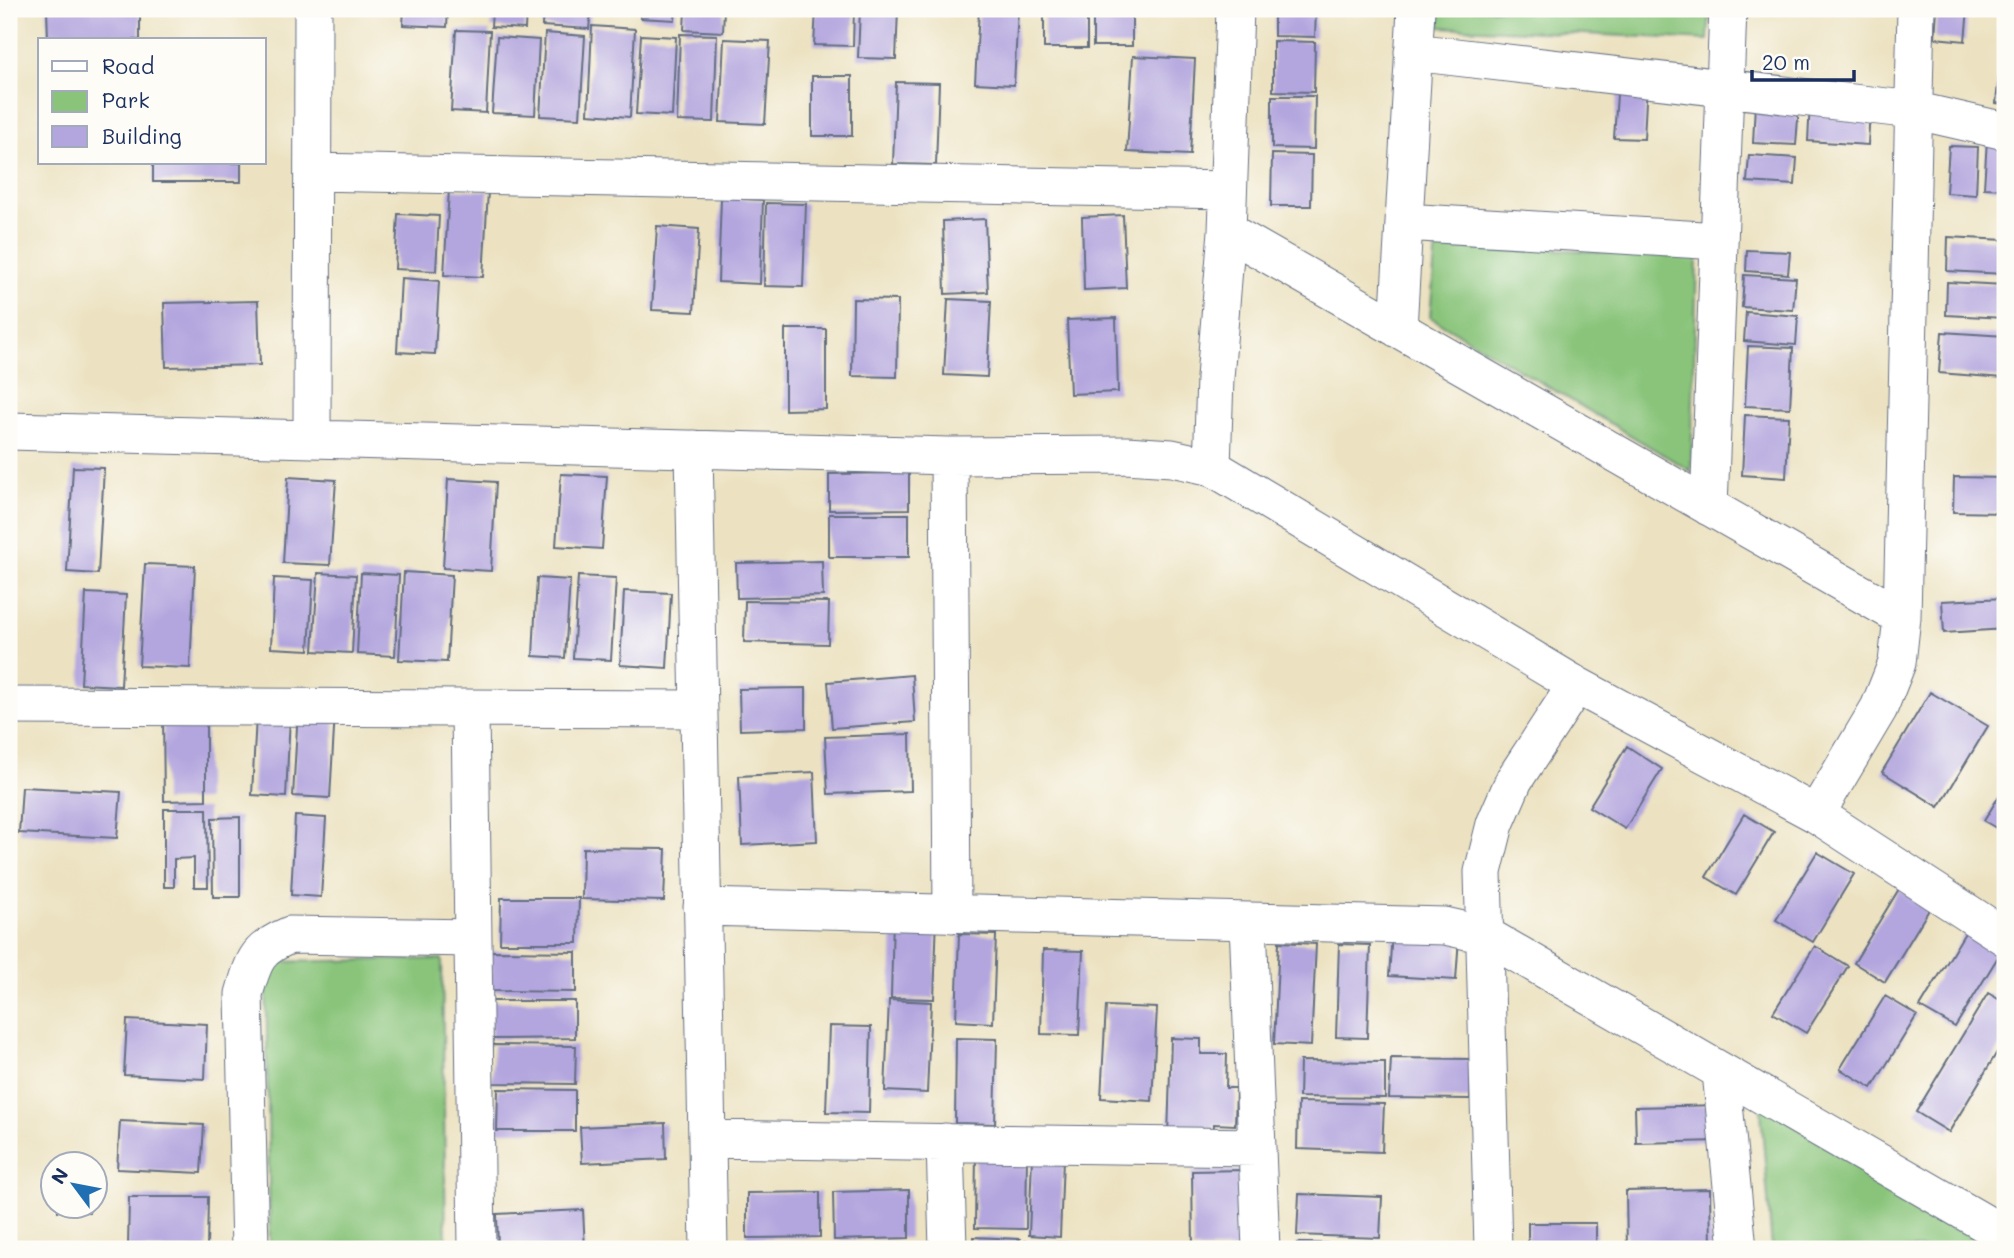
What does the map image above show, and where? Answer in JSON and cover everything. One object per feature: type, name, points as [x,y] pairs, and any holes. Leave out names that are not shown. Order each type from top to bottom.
[{"type":"street","points":[[312,439],[313,9]]},
{"type":"street","points":[[1212,467],[1215,377],[1227,231],[1235,9]]},
{"type":"street","points":[[1398,329],[1416,9]]},
{"type":"street","points":[[1709,507],[1728,9]]},
{"type":"street","points":[[1816,814],[1879,708],[1897,663],[1902,617],[1916,9]]},
{"type":"street","points":[[1413,52],[1913,110],[2005,131]]},
{"type":"street","points":[[313,172],[1228,190]]},
{"type":"street","points":[[1404,222],[1719,242]]},
{"type":"street","points":[[1227,231],[1902,617]]},
{"type":"street","points":[[9,431],[949,457],[1126,455],[1172,458],[1212,467],[1576,685],[1816,814],[2005,937]]},
{"type":"street","points":[[694,449],[709,1249]]},
{"type":"street","points":[[949,457],[952,914]]},
{"type":"street","points":[[1493,1249],[1483,872],[1496,824],[1514,780],[1576,685]]},
{"type":"street","points":[[9,706],[699,709]]},
{"type":"street","points":[[470,709],[477,1249]]},
{"type":"street","points":[[702,907],[1445,926],[1485,935],[2005,1235]]},
{"type":"street","points":[[1248,922],[1261,1249]]},
{"type":"street","points":[[250,1249],[244,994],[254,960],[273,942],[290,935],[473,938]]},
{"type":"street","points":[[1721,1072],[1738,1249]]},
{"type":"street","points":[[707,1139],[1257,1147]]},
{"type":"street","points":[[945,1142],[948,1249]]},
{"type":"green space","points":[[1440,9],[1710,9],[1708,40],[1439,27]]},
{"type":"green space","points":[[1436,243],[1697,257],[1691,471],[1430,317]]},
{"type":"green space","points":[[442,959],[446,1249],[270,1249],[266,962]]},
{"type":"green space","points":[[1760,1100],[2005,1249],[1772,1249]]},
{"type":"building","points":[[47,9],[140,9],[140,38],[48,38]]},
{"type":"building","points":[[404,9],[448,9],[447,27],[403,25]]},
{"type":"building","points":[[492,9],[526,9],[525,29],[491,27]]},
{"type":"building","points":[[543,9],[591,9],[589,29],[542,26]]},
{"type":"building","points":[[641,9],[676,9],[675,20],[640,18]]},
{"type":"building","points":[[685,9],[724,9],[723,32],[684,30]]},
{"type":"building","points":[[816,9],[854,9],[853,46],[814,45]]},
{"type":"building","points":[[860,9],[898,9],[896,59],[858,58]]},
{"type":"building","points":[[979,9],[1018,9],[1014,85],[975,83]]},
{"type":"building","points":[[1044,9],[1087,9],[1087,48],[1044,48]]},
{"type":"building","points":[[1093,9],[1132,9],[1132,46],[1093,46]]},
{"type":"building","points":[[1274,9],[1316,9],[1315,37],[1274,36]]},
{"type":"building","points":[[1937,9],[1968,9],[1965,41],[1935,38]]},
{"type":"building","points":[[592,26],[635,29],[630,117],[588,114]]},
{"type":"building","points":[[456,30],[490,31],[486,113],[451,111]]},
{"type":"building","points":[[545,33],[585,36],[580,118],[540,116]]},
{"type":"building","points":[[680,34],[717,35],[714,122],[677,121]]},
{"type":"building","points":[[641,35],[676,37],[672,116],[636,114]]},
{"type":"building","points":[[2005,36],[2005,104],[1996,103]]},
{"type":"building","points":[[497,37],[539,40],[535,115],[492,113]]},
{"type":"building","points":[[724,39],[770,41],[765,124],[720,122]]},
{"type":"building","points":[[1273,41],[1315,42],[1314,92],[1273,91]]},
{"type":"building","points":[[1133,56],[1195,59],[1190,155],[1127,152]]},
{"type":"building","points":[[812,76],[852,76],[852,136],[812,136]]},
{"type":"building","points":[[1618,80],[1647,82],[1644,139],[1614,138]]},
{"type":"building","points":[[896,82],[939,83],[936,165],[893,164]]},
{"type":"building","points":[[1272,96],[1315,96],[1314,149],[1272,148]]},
{"type":"building","points":[[1810,103],[1870,107],[1868,145],[1808,141]]},
{"type":"building","points":[[1755,104],[1799,105],[1796,145],[1753,143]]},
{"type":"building","points":[[1987,139],[2005,140],[2005,189],[1984,188]]},
{"type":"building","points":[[1949,146],[1978,147],[1976,195],[1946,193]]},
{"type":"building","points":[[1272,154],[1312,155],[1311,206],[1271,206]]},
{"type":"building","points":[[1749,155],[1797,158],[1795,185],[1747,182]]},
{"type":"building","points":[[153,164],[241,164],[241,182],[153,182]]},
{"type":"building","points":[[449,189],[488,191],[483,277],[444,275]]},
{"type":"building","points":[[721,198],[763,200],[760,284],[718,282]]},
{"type":"building","points":[[766,203],[806,204],[803,287],[764,286]]},
{"type":"building","points":[[398,214],[439,216],[436,271],[395,269]]},
{"type":"building","points":[[1123,215],[1126,288],[1084,290],[1082,217]]},
{"type":"building","points":[[985,219],[988,292],[945,294],[943,221]]},
{"type":"building","points":[[657,226],[699,229],[694,312],[652,310]]},
{"type":"building","points":[[1948,237],[2005,240],[2005,274],[1947,271]]},
{"type":"building","points":[[1747,250],[1790,252],[1788,274],[1746,271]]},
{"type":"building","points":[[1744,275],[1796,278],[1793,310],[1742,307]]},
{"type":"building","points":[[401,278],[439,281],[435,354],[397,352]]},
{"type":"building","points":[[1947,282],[2005,285],[2005,318],[1946,315]]},
{"type":"building","points":[[853,299],[898,300],[897,377],[852,376]]},
{"type":"building","points":[[948,299],[991,301],[987,377],[944,375]]},
{"type":"building","points":[[258,301],[260,365],[166,367],[164,303]]},
{"type":"building","points":[[1746,312],[1798,316],[1796,345],[1744,341]]},
{"type":"building","points":[[1116,318],[1118,392],[1070,394],[1067,320]]},
{"type":"building","points":[[785,329],[826,329],[826,409],[785,410]]},
{"type":"building","points":[[1942,332],[2005,336],[2003,378],[1939,373]]},
{"type":"building","points":[[1748,346],[1793,348],[1790,408],[1745,406]]},
{"type":"building","points":[[1745,415],[1789,417],[1786,478],[1742,475]]},
{"type":"building","points":[[73,467],[104,468],[98,574],[67,572]]},
{"type":"building","points":[[909,473],[909,509],[829,510],[829,474]]},
{"type":"building","points":[[561,474],[607,476],[602,549],[556,546]]},
{"type":"building","points":[[288,477],[336,480],[330,565],[283,563]]},
{"type":"building","points":[[1954,477],[2005,478],[2005,513],[1953,512]]},
{"type":"building","points":[[448,479],[496,482],[491,571],[443,568]]},
{"type":"building","points":[[829,514],[909,514],[909,557],[829,557]]},
{"type":"building","points":[[822,561],[823,596],[737,598],[736,563]]},
{"type":"building","points":[[145,564],[195,566],[190,668],[139,666]]},
{"type":"building","points":[[404,572],[452,575],[447,662],[399,660]]},
{"type":"building","points":[[318,573],[356,575],[352,653],[313,651]]},
{"type":"building","points":[[361,573],[399,575],[395,656],[357,654]]},
{"type":"building","points":[[578,576],[616,578],[611,660],[573,658]]},
{"type":"building","points":[[274,578],[313,580],[309,650],[271,648]]},
{"type":"building","points":[[537,578],[570,580],[565,658],[533,656]]},
{"type":"building","points":[[624,591],[671,593],[667,668],[620,665]]},
{"type":"building","points":[[86,593],[126,595],[121,686],[81,684]]},
{"type":"building","points":[[2005,598],[2005,629],[1944,633],[1942,601]]},
{"type":"building","points":[[745,601],[829,602],[828,644],[744,642]]},
{"type":"building","points":[[912,675],[915,722],[832,728],[828,682]]},
{"type":"building","points":[[806,688],[806,728],[740,730],[739,689]]},
{"type":"building","points":[[1930,692],[1988,726],[1939,807],[1882,772]]},
{"type":"building","points":[[298,710],[335,712],[330,798],[293,796]]},
{"type":"building","points":[[206,713],[206,800],[164,801],[163,714]]},
{"type":"building","points":[[256,715],[290,716],[286,797],[252,795]]},
{"type":"building","points":[[910,734],[911,791],[828,794],[825,737]]},
{"type":"building","points":[[1627,746],[1662,769],[1625,829],[1589,807]]},
{"type":"building","points":[[814,772],[817,841],[742,845],[739,776]]},
{"type":"building","points":[[2005,786],[2005,833],[1984,821]]},
{"type":"building","points":[[22,787],[121,792],[117,838],[19,833]]},
{"type":"building","points":[[164,809],[207,809],[208,887],[194,887],[194,858],[174,859],[174,887],[164,887]]},
{"type":"building","points":[[1744,814],[1774,832],[1736,895],[1706,877]]},
{"type":"building","points":[[295,816],[326,818],[321,897],[291,895]]},
{"type":"building","points":[[240,817],[240,897],[213,897],[212,818]]},
{"type":"building","points":[[583,848],[666,849],[664,901],[582,899]]},
{"type":"building","points":[[1817,852],[1854,874],[1813,942],[1776,920]]},
{"type":"building","points":[[1899,889],[1930,908],[1885,982],[1854,963]]},
{"type":"building","points":[[501,898],[579,898],[578,943],[500,943]]},
{"type":"building","points":[[893,916],[937,917],[934,999],[891,998]]},
{"type":"building","points":[[1966,931],[2001,952],[1955,1027],[1920,1007]]},
{"type":"building","points":[[1392,933],[1459,937],[1456,980],[1389,976]]},
{"type":"building","points":[[959,934],[996,935],[993,1023],[956,1021]]},
{"type":"building","points":[[1279,942],[1316,944],[1311,1046],[1274,1044]]},
{"type":"building","points":[[1339,944],[1370,945],[1367,1038],[1336,1037]]},
{"type":"building","points":[[1815,946],[1848,966],[1806,1033],[1773,1013]]},
{"type":"building","points":[[1043,950],[1083,951],[1079,1035],[1041,1034]]},
{"type":"building","points":[[491,951],[576,952],[576,992],[491,991]]},
{"type":"building","points":[[1988,993],[2005,1003],[2005,1039],[1949,1132],[1916,1112]]},
{"type":"building","points":[[1885,996],[1917,1015],[1872,1088],[1840,1069]]},
{"type":"building","points":[[889,1000],[931,1002],[927,1093],[885,1091]]},
{"type":"building","points":[[491,1001],[575,1001],[575,1038],[491,1039]]},
{"type":"building","points":[[1106,1006],[1157,1008],[1152,1101],[1101,1098]]},
{"type":"building","points":[[127,1020],[207,1024],[205,1079],[124,1075]]},
{"type":"building","points":[[829,1026],[871,1027],[869,1113],[826,1112]]},
{"type":"building","points":[[956,1038],[997,1039],[995,1124],[955,1123]]},
{"type":"building","points":[[1171,1038],[1201,1039],[1201,1054],[1227,1054],[1226,1088],[1236,1088],[1235,1125],[1214,1124],[1213,1138],[1168,1137]]},
{"type":"building","points":[[493,1045],[576,1046],[575,1084],[492,1083]]},
{"type":"building","points":[[1391,1058],[1471,1059],[1470,1099],[1389,1098]]},
{"type":"building","points":[[1300,1061],[1385,1062],[1385,1098],[1299,1097]]},
{"type":"building","points":[[498,1089],[575,1090],[575,1131],[497,1131]]},
{"type":"building","points":[[1298,1102],[1384,1104],[1382,1152],[1297,1149]]},
{"type":"building","points":[[1721,1105],[1721,1141],[1636,1143],[1635,1107]]},
{"type":"building","points":[[120,1121],[204,1125],[201,1173],[117,1169]]},
{"type":"building","points":[[665,1123],[666,1159],[582,1163],[580,1127]]},
{"type":"building","points":[[976,1153],[1027,1153],[1026,1229],[975,1228]]},
{"type":"building","points":[[1032,1158],[1063,1159],[1060,1237],[1029,1235]]},
{"type":"building","points":[[1244,1170],[1245,1249],[1193,1249],[1192,1171]]},
{"type":"building","points":[[1710,1189],[1711,1249],[1627,1249],[1626,1191]]},
{"type":"building","points":[[909,1190],[909,1238],[834,1240],[833,1192]]},
{"type":"building","points":[[820,1192],[820,1237],[747,1238],[747,1193]]},
{"type":"building","points":[[1299,1194],[1382,1197],[1380,1238],[1297,1235]]},
{"type":"building","points":[[129,1197],[208,1197],[207,1249],[128,1249]]},
{"type":"building","points":[[583,1210],[585,1249],[498,1249],[497,1214]]},
{"type":"building","points":[[1528,1223],[1596,1223],[1596,1249],[1528,1249]]},
{"type":"building","points":[[974,1237],[1020,1239],[1019,1249],[974,1249]]},
{"type":"building","points":[[1025,1241],[1071,1243],[1071,1249],[1025,1249]]},
{"type":"building","points":[[1297,1243],[1380,1244],[1380,1249],[1296,1249]]}]
